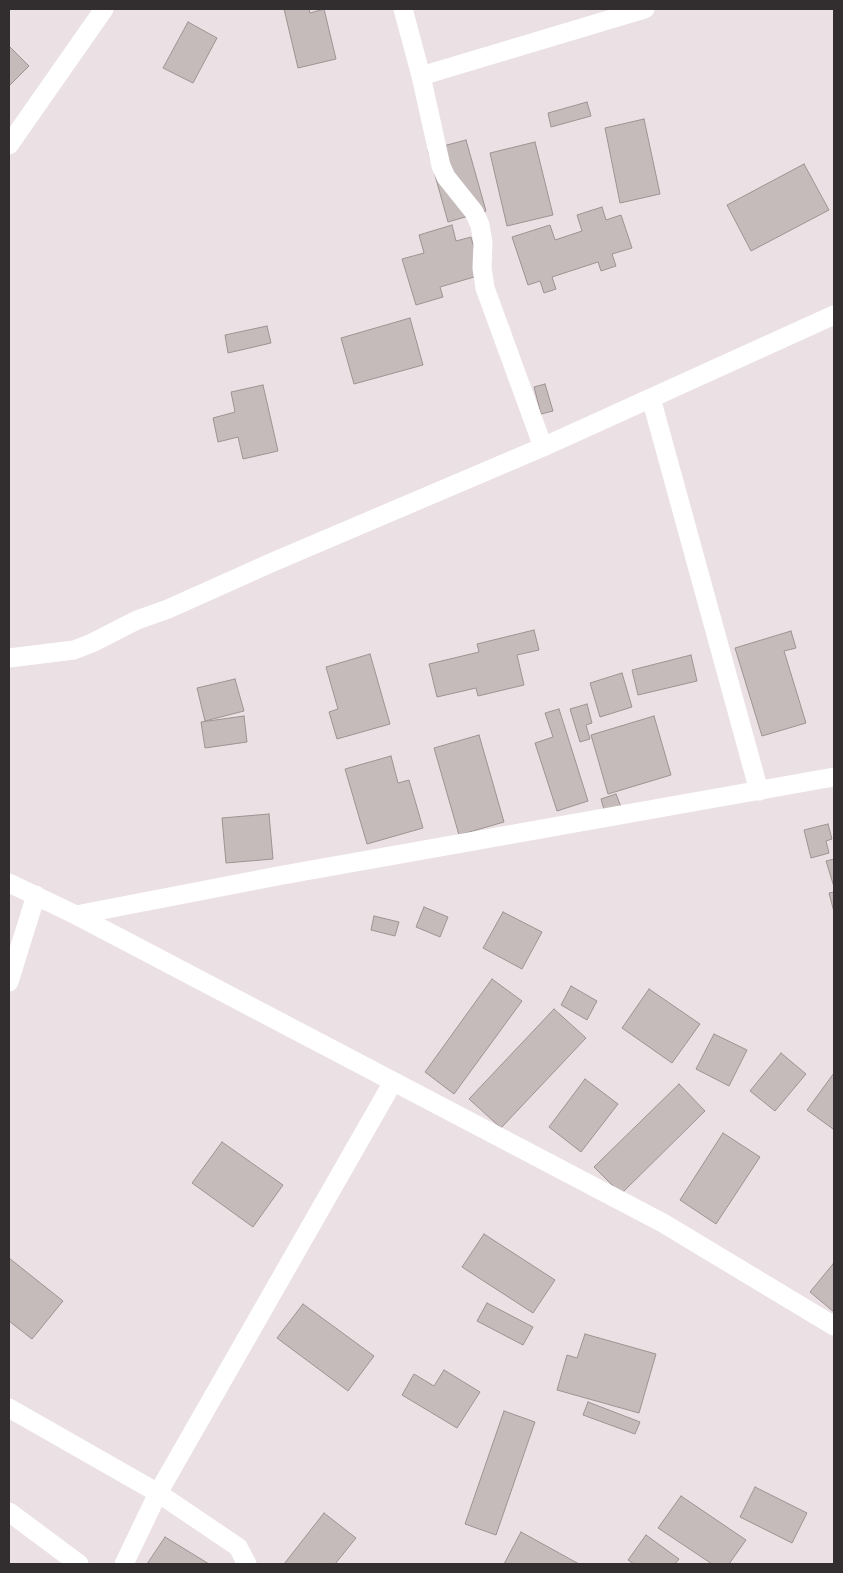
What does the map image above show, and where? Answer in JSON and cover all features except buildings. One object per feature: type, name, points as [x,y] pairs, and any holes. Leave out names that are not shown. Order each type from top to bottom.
[{"type":"street","points":[[9,145],[104,9]]},
{"type":"street","points":[[403,9],[422,76],[441,166],[446,177],[474,212],[480,226],[483,242],[482,268],[486,288],[543,447]]},
{"type":"street","points":[[422,76],[645,9]]},
{"type":"street","points":[[9,658],[74,650],[92,643],[137,620],[176,606],[282,558],[543,447],[834,315]]},
{"type":"street","points":[[651,398],[759,791]]},
{"type":"street","points":[[76,915],[293,873],[834,778]]},
{"type":"street","points":[[9,883],[76,915],[663,1223],[834,1326]]},
{"type":"street","points":[[9,982],[36,895]]},
{"type":"street","points":[[124,1564],[158,1493],[393,1082]]},
{"type":"street","points":[[9,1408],[158,1493],[238,1548],[247,1564]]},
{"type":"street","points":[[9,1512],[79,1564]]}]
